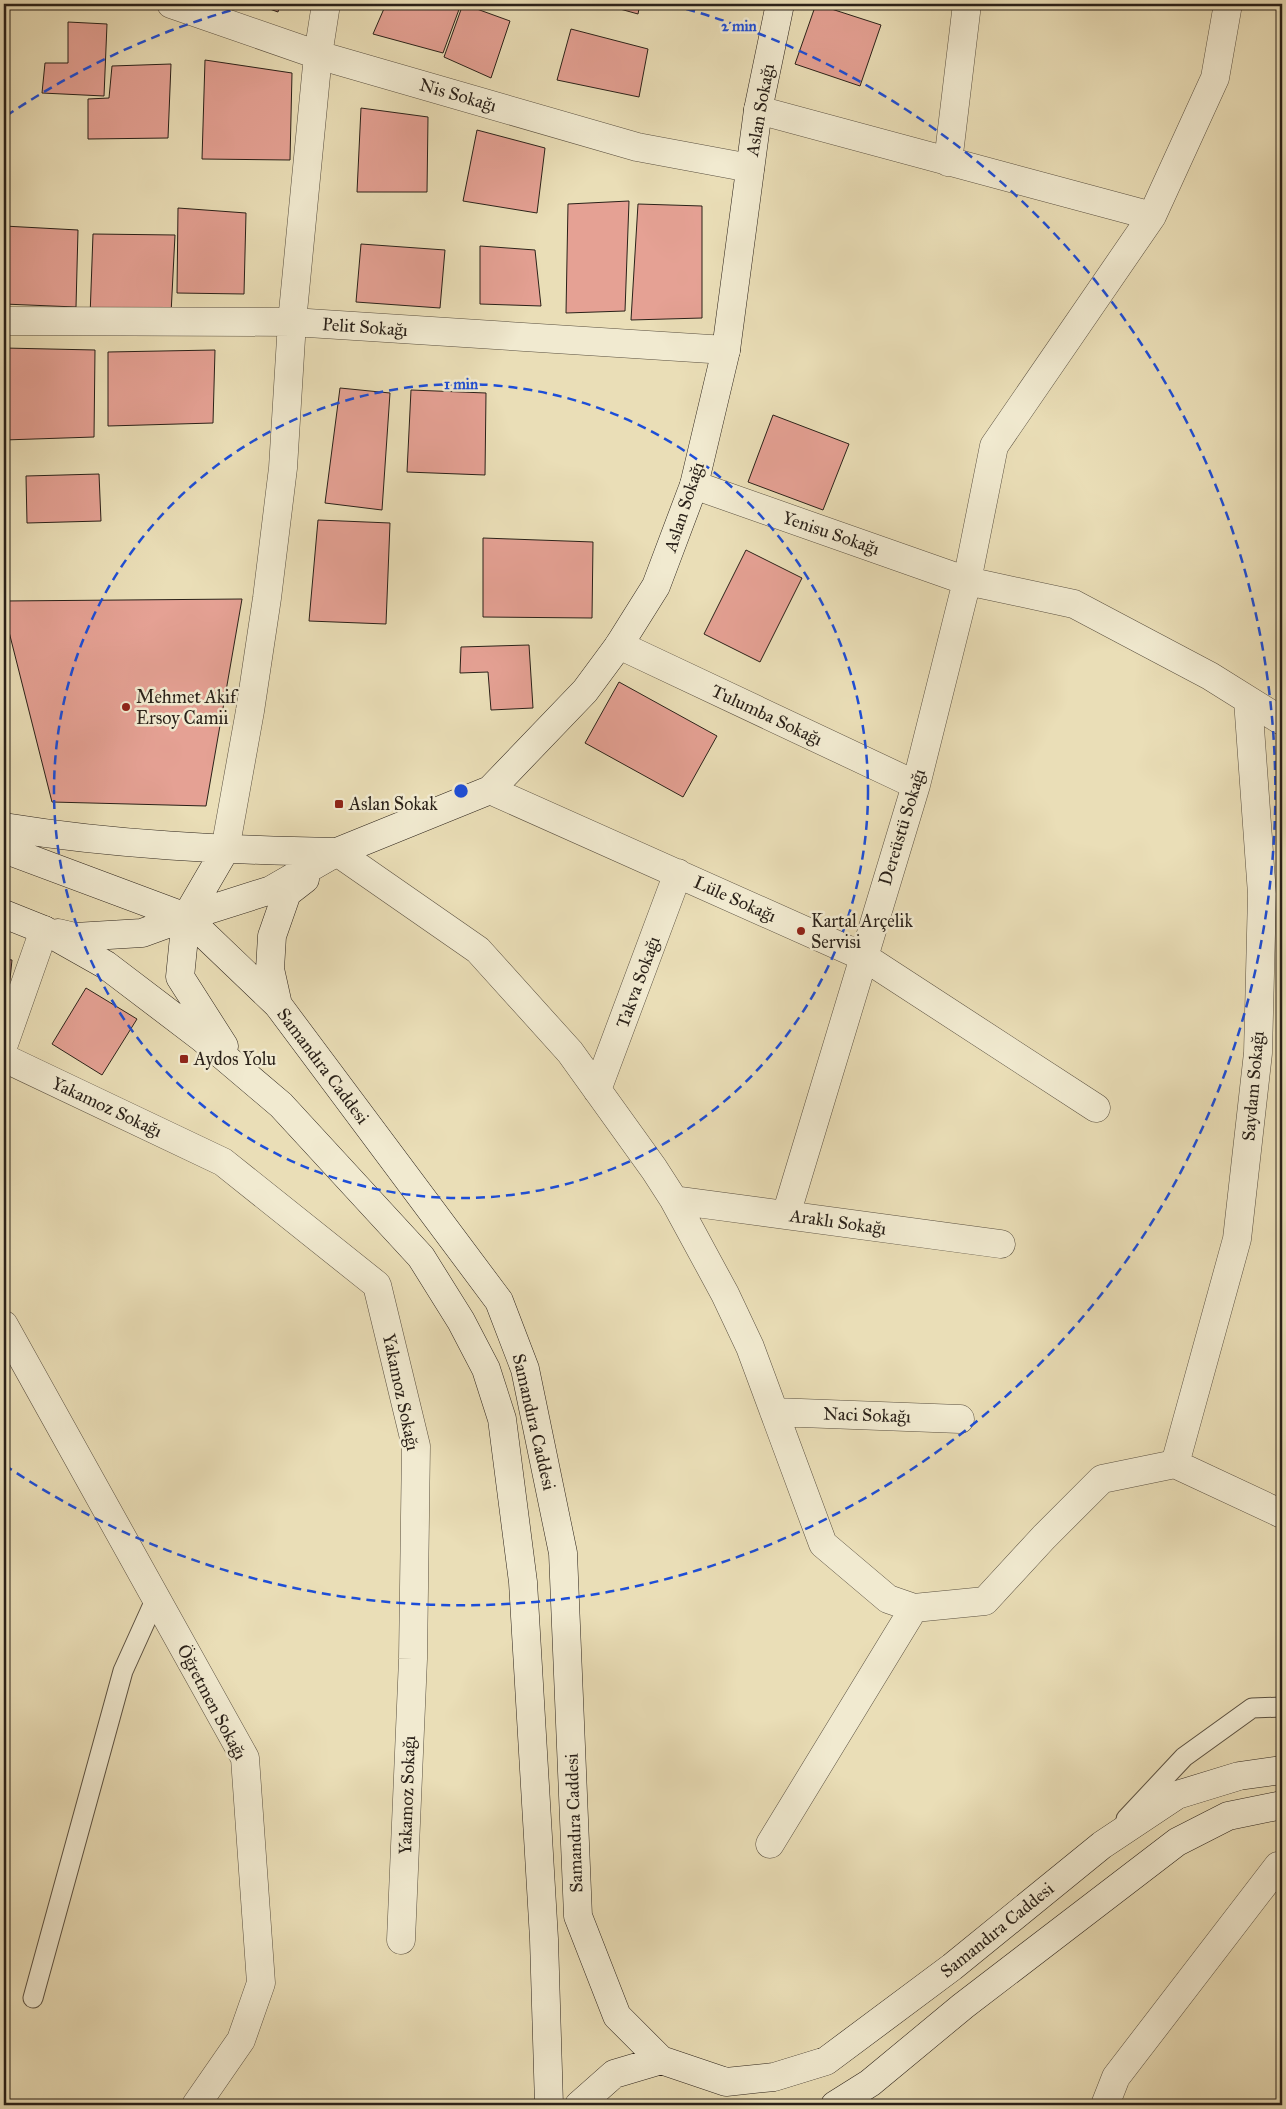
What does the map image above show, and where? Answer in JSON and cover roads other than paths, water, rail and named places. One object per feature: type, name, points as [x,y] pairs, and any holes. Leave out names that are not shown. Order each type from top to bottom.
[{"type":"street","name":"Nis Sokağı","points":[[171,4],[318,55],[637,147],[750,168]]},
{"type":"street","points":[[242,1072],[202,1014],[180,977],[186,917],[225,850],[250,711],[270,580],[284,468],[292,322],[318,55],[326,4]]},
{"type":"street","name":"Aslan Sokağı","points":[[337,852],[490,790],[585,692],[656,586],[694,485],[726,350],[758,110],[780,4]]},
{"type":"street","points":[[948,162],[967,4]]},
{"type":"street","name":"Dereüstü Sokağı","points":[[786,1215],[916,785],[967,581],[994,446],[1152,216],[1215,78],[1228,4]]},
{"type":"street","points":[[758,110],[1152,216]]},
{"type":"street","name":"Pelit Sokağı","points":[[4,321],[292,322],[726,350]]},
{"type":"street","name":"Yenisu Sokağı","points":[[694,485],[967,581],[1074,604],[1210,676],[1282,721]]},
{"type":"street","name":"Tulumba Sokağı","points":[[618,645],[916,785]]},
{"type":"street","name":"Saydam Sokağı","points":[[1175,1464],[1237,1239],[1258,1053],[1262,894],[1248,700]]},
{"type":"street","name":"Lüle Sokağı","points":[[490,790],[864,957],[1096,1108]]},
{"type":"street","points":[[4,827],[64,837],[225,850],[337,852],[478,950],[570,1052],[674,1200],[750,1347],[823,1544],[888,1599],[914,1608],[985,1601],[1044,1537],[1102,1479],[1175,1464],[1282,1512]]},
{"type":"street","name":"Samandıra Caddesi","points":[[4,849],[186,917],[278,1005],[499,1301],[525,1369],[563,1553],[578,1916],[617,2016],[661,2060],[726,2082],[774,2077],[826,2061],[952,1967],[1102,1845],[1177,1795],[1239,1776],[1282,1770]]},
{"type":"street","points":[[4,1044],[44,930],[75,937],[142,933],[271,890],[337,852]]},
{"type":"street","points":[[278,1005],[270,969],[272,936],[287,893],[337,852]]},
{"type":"street","name":"Takva Sokağı","points":[[597,1090],[678,873]]},
{"type":"street","name":"Samandıra Caddesi","points":[[4,914],[44,930],[106,965],[202,1038],[281,1106],[422,1257],[461,1320],[486,1369],[502,1419],[523,1582],[544,1939],[549,2105]]},
{"type":"street","name":"Yakamoz Sokağı","points":[[4,1058],[223,1162],[377,1285],[416,1446],[412,1659],[401,1940]]},
{"type":"street","name":"Araklı Sokağı","points":[[674,1200],[1001,1244]]},
{"type":"street","name":"Öğretmen Sokağı","points":[[4,1326],[245,1758],[261,1983],[241,2040],[196,2105]]},
{"type":"street","name":"Naci Sokağı","points":[[774,1412],[960,1419]]},
{"type":"street","points":[[770,1844],[914,1608]]},
{"type":"street","points":[[835,2105],[870,2083],[963,2006],[1177,1842],[1228,1816],[1282,1805]]},
{"type":"street","points":[[1105,2105],[1116,2077],[1278,1866]]},
{"type":"street","points":[[579,2105],[614,2074],[661,2060]]},
{"type":"street","points":[[710,2076],[724,2093],[729,2105]]},
{"type":"lane","points":[[33,1998],[123,1672],[156,1598]]},
{"type":"lane","points":[[1102,1845],[1184,1757],[1252,1708],[1282,1707]]},
{"type":"place","name":"Mehmet Akif Ersoy Camii","points":[[126,707]]},
{"type":"place","name":"Aslan Sokak","points":[[339,804]]},
{"type":"place","name":"Kartal Arçelik Servisi","points":[[801,931]]},
{"type":"place","name":"Aydos Yolu","points":[[184,1059]]}]
